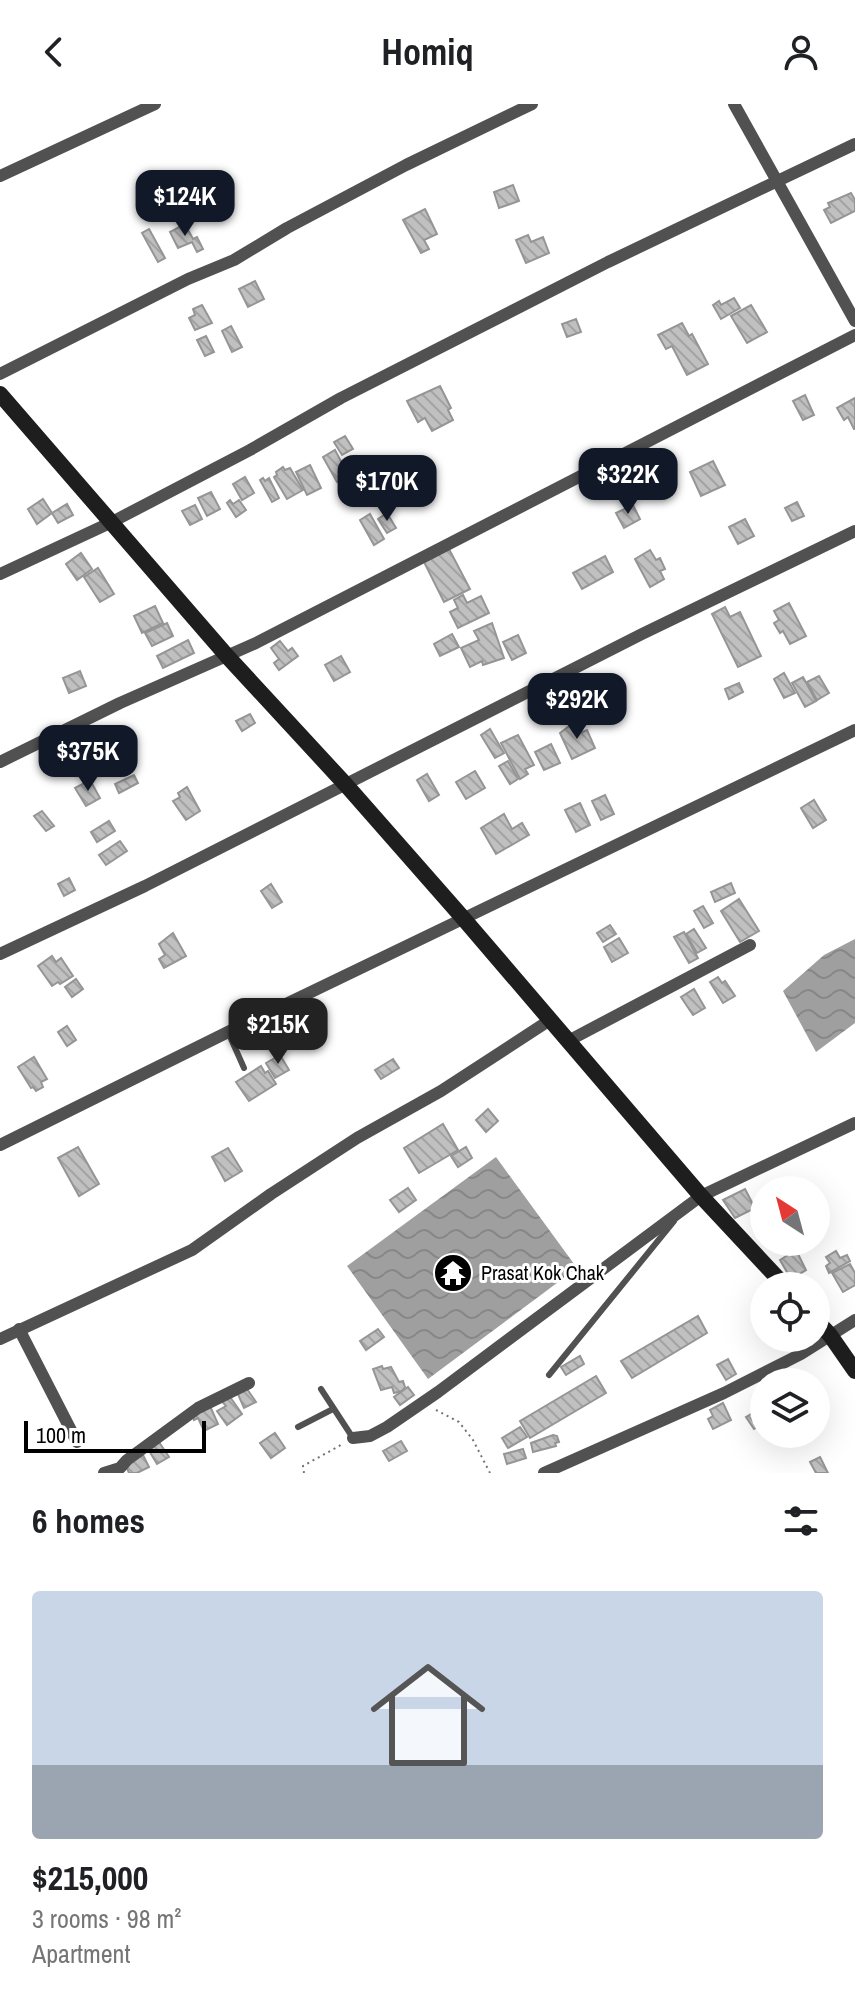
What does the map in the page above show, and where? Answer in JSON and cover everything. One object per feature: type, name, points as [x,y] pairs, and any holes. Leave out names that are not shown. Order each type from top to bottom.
[{"type":"street","points":[[0,176],[155,104]]},
{"type":"street","points":[[0,374],[188,279],[234,260],[406,165],[532,104]]},
{"type":"street","points":[[734,104],[855,321]]},
{"type":"street","points":[[0,574],[112,522],[341,398],[608,262],[855,144]]},
{"type":"street","points":[[0,762],[120,703],[227,656],[855,335]]},
{"type":"street","points":[[0,394],[568,1041],[690,1205],[769,1272]]},
{"type":"street","points":[[0,954],[347,786],[642,634],[855,531]]},
{"type":"street","points":[[0,1145],[855,730]]},
{"type":"street","points":[[568,1041],[750,945]]},
{"type":"street","points":[[0,1339],[192,1250],[344,1146],[441,1091],[550,1020]]},
{"type":"street","points":[[353,1438],[370,1436],[430,1398],[690,1205],[855,1123]]},
{"type":"street","points":[[855,1320],[830,1335],[855,1371]]},
{"type":"street","points":[[19,1329],[77,1442]]},
{"type":"street","points":[[544,1473],[724,1393],[804,1352]]},
{"type":"street","points":[[104,1473],[121,1471],[127,1460],[198,1408],[249,1383]]},
{"type":"lane","points":[[228,1032],[244,1068]]},
{"type":"lane","points":[[549,1375],[690,1205]]},
{"type":"lane","points":[[321,1389],[353,1438]]},
{"type":"lane","points":[[298,1427],[333,1409]]},
{"type":"path","points":[[430,1398],[436,1410],[459,1422],[473,1440],[490,1473]]},
{"type":"path","points":[[304,1473],[303,1466],[308,1462],[353,1438]]},
{"type":"water","points":[[855,939],[855,1023],[816,1052],[783,991],[824,955]]},
{"type":"water","points":[[496,1157],[577,1268],[428,1379],[347,1266]]},
{"type":"building","points":[[513,185],[519,201],[499,208],[494,192]]},
{"type":"building","points":[[851,193],[855,211],[831,223],[824,210],[830,207],[828,203]]},
{"type":"building","points":[[216,194],[223,210],[207,217],[200,201]]},
{"type":"building","points":[[425,209],[437,234],[424,240],[429,249],[421,253],[403,220]]},
{"type":"building","points":[[185,224],[203,249],[197,252],[192,242],[178,248],[170,232]]},
{"type":"building","points":[[149,229],[165,258],[158,262],[142,233]]},
{"type":"building","points":[[528,235],[531,242],[543,237],[549,253],[526,263],[516,240]]},
{"type":"building","points":[[255,281],[264,299],[248,307],[239,289]]},
{"type":"building","points":[[734,298],[740,308],[721,319],[713,305],[719,301],[721,305]]},
{"type":"building","points":[[202,305],[212,323],[195,330],[189,318],[195,315],[193,309]]},
{"type":"building","points":[[751,305],[767,332],[747,343],[731,316]]},
{"type":"building","points":[[576,319],[581,332],[567,337],[562,324]]},
{"type":"building","points":[[682,323],[689,336],[692,334],[708,364],[687,375],[672,346],[666,349],[658,335]]},
{"type":"building","points":[[231,326],[242,347],[232,352],[222,331]]},
{"type":"building","points":[[206,336],[214,352],[205,356],[197,340]]},
{"type":"building","points":[[440,386],[451,408],[448,410],[453,420],[432,431],[425,418],[418,422],[407,401]]},
{"type":"building","points":[[805,395],[814,415],[803,420],[793,401]]},
{"type":"building","points":[[855,398],[854,429],[848,417],[844,420],[837,408]]},
{"type":"building","points":[[345,436],[353,449],[342,455],[334,442]]},
{"type":"building","points":[[335,450],[349,476],[337,482],[323,457]]},
{"type":"building","points":[[713,461],[725,485],[701,496],[690,472]]},
{"type":"building","points":[[310,465],[321,488],[307,495],[296,472]]},
{"type":"building","points":[[283,467],[285,470],[290,468],[303,490],[287,499],[274,477]]},
{"type":"building","points":[[245,477],[254,493],[242,500],[233,484]]},
{"type":"building","points":[[263,478],[265,481],[269,478],[279,498],[272,502],[260,480]]},
{"type":"building","points":[[211,492],[220,509],[207,516],[198,498]]},
{"type":"building","points":[[43,499],[52,513],[37,524],[28,509]]},
{"type":"building","points":[[230,500],[233,504],[239,500],[246,510],[236,517],[227,503]]},
{"type":"building","points":[[797,502],[804,516],[792,521],[785,508]]},
{"type":"building","points":[[67,504],[73,515],[58,523],[52,513]]},
{"type":"building","points":[[195,505],[202,519],[190,525],[182,511]]},
{"type":"building","points":[[633,505],[640,519],[624,528],[616,513]]},
{"type":"building","points":[[387,513],[396,528],[387,533],[378,519]]},
{"type":"building","points":[[370,514],[384,539],[374,545],[360,520]]},
{"type":"building","points":[[745,519],[754,536],[738,544],[729,527]]},
{"type":"building","points":[[449,549],[470,589],[444,602],[424,562]]},
{"type":"building","points":[[650,550],[656,560],[660,558],[665,569],[660,571],[664,579],[650,587],[635,559]]},
{"type":"building","points":[[81,553],[92,569],[77,580],[66,564]]},
{"type":"building","points":[[605,556],[613,572],[582,589],[573,573]]},
{"type":"building","points":[[98,568],[114,594],[100,602],[84,577]]},
{"type":"building","points":[[463,595],[467,603],[481,596],[489,613],[458,628],[450,612],[458,608],[454,600]]},
{"type":"building","points":[[789,603],[806,636],[790,644],[774,623],[779,620],[774,611]]},
{"type":"building","points":[[155,606],[163,623],[142,633],[134,616]]},
{"type":"building","points":[[725,607],[730,617],[740,612],[761,656],[738,667],[712,614]]},
{"type":"building","points":[[167,623],[173,636],[152,646],[145,633]]},
{"type":"building","points":[[492,623],[504,658],[483,665],[482,661],[470,667],[461,648],[479,640],[474,631]]},
{"type":"building","points":[[452,634],[459,647],[440,656],[434,644]]},
{"type":"building","points":[[518,635],[526,653],[512,660],[503,642]]},
{"type":"building","points":[[188,640],[194,653],[163,668],[157,656]]},
{"type":"building","points":[[280,641],[288,651],[292,648],[298,656],[279,670],[274,663],[279,659],[271,648]]},
{"type":"building","points":[[341,656],[350,672],[334,681],[325,665]]},
{"type":"building","points":[[80,671],[86,686],[69,693],[63,678]]},
{"type":"building","points":[[784,673],[795,693],[784,698],[774,679]]},
{"type":"building","points":[[819,676],[829,693],[817,700],[807,682]]},
{"type":"building","points":[[803,677],[816,701],[805,707],[792,683]]},
{"type":"building","points":[[739,683],[743,692],[729,699],[725,689]]},
{"type":"building","points":[[596,690],[604,707],[590,714],[582,696]]},
{"type":"building","points":[[250,714],[255,723],[242,731],[236,721]]},
{"type":"building","points":[[573,723],[578,734],[587,730],[595,748],[572,759],[560,733]]},
{"type":"building","points":[[490,729],[504,753],[495,758],[481,735]]},
{"type":"building","points":[[518,735],[534,765],[525,769],[528,774],[520,779],[501,743]]},
{"type":"building","points":[[551,744],[560,763],[544,770],[535,752]]},
{"type":"building","points":[[508,761],[518,779],[510,784],[499,766]]},
{"type":"building","points":[[475,771],[485,788],[466,799],[456,782]]},
{"type":"building","points":[[427,774],[439,795],[429,801],[417,780]]},
{"type":"building","points":[[134,775],[138,783],[119,793],[115,784]]},
{"type":"building","points":[[90,780],[100,798],[86,806],[75,788]]},
{"type":"building","points":[[187,787],[200,811],[186,820],[173,801]]},
{"type":"building","points":[[605,795],[614,814],[601,820],[592,801]]},
{"type":"building","points":[[814,800],[826,820],[813,828],[801,808]]},
{"type":"building","points":[[580,803],[590,825],[576,832],[565,810]]},
{"type":"building","points":[[42,811],[54,826],[46,831],[34,816]]},
{"type":"building","points":[[504,814],[512,829],[522,823],[529,835],[496,854],[481,828]]},
{"type":"building","points":[[109,821],[115,831],[97,842],[91,832]]},
{"type":"building","points":[[120,841],[127,851],[106,865],[99,855]]},
{"type":"building","points":[[69,878],[75,890],[64,896],[58,884]]},
{"type":"building","points":[[731,883],[735,893],[715,902],[711,892]]},
{"type":"building","points":[[271,884],[282,902],[272,908],[261,891]]},
{"type":"building","points":[[739,899],[759,931],[740,942],[721,911]]},
{"type":"building","points":[[703,906],[713,923],[704,928],[694,911]]},
{"type":"building","points":[[610,925],[616,934],[603,942],[597,933]]},
{"type":"building","points":[[694,929],[706,948],[697,953],[686,934]]},
{"type":"building","points":[[684,932],[698,958],[689,963],[674,937]]},
{"type":"building","points":[[173,933],[186,956],[164,968],[159,959],[165,955],[159,944]]},
{"type":"building","points":[[619,938],[628,953],[612,962],[604,947]]},
{"type":"building","points":[[52,956],[56,962],[61,958],[73,976],[52,986],[38,966]]},
{"type":"building","points":[[718,977],[722,983],[725,981],[735,996],[723,1003],[710,982]]},
{"type":"building","points":[[76,979],[83,989],[72,997],[65,987]]},
{"type":"building","points":[[694,989],[705,1008],[693,1015],[681,997]]},
{"type":"building","points":[[67,1026],[76,1040],[67,1046],[58,1032]]},
{"type":"building","points":[[280,1055],[289,1070],[275,1078],[266,1063]]},
{"type":"building","points":[[34,1057],[47,1079],[41,1082],[43,1087],[36,1091],[18,1067]]},
{"type":"building","points":[[393,1059],[399,1068],[381,1079],[375,1070]]},
{"type":"building","points":[[261,1066],[276,1084],[249,1101],[236,1082]]},
{"type":"building","points":[[488,1109],[498,1121],[486,1132],[476,1120]]},
{"type":"building","points":[[443,1124],[458,1150],[419,1173],[404,1148]]},
{"type":"building","points":[[78,1147],[99,1184],[79,1196],[58,1158]]},
{"type":"building","points":[[466,1147],[472,1158],[458,1167],[451,1156]]},
{"type":"building","points":[[228,1148],[242,1171],[225,1181],[212,1157]]},
{"type":"building","points":[[408,1188],[416,1200],[399,1212],[390,1200]]},
{"type":"building","points":[[745,1189],[750,1198],[750,1210],[735,1218],[723,1200]]},
{"type":"building","points":[[836,1251],[840,1258],[847,1255],[850,1261],[829,1272],[826,1266],[830,1263],[826,1257]]},
{"type":"building","points":[[786,1256],[799,1256],[806,1270],[787,1272],[780,1260]]},
{"type":"building","points":[[850,1264],[855,1273],[855,1285],[843,1292],[832,1273]]},
{"type":"building","points":[[698,1316],[707,1333],[632,1378],[621,1361]]},
{"type":"building","points":[[378,1329],[384,1337],[366,1350],[360,1341]]},
{"type":"building","points":[[580,1356],[584,1364],[566,1375],[561,1367]]},
{"type":"building","points":[[728,1359],[736,1374],[726,1380],[717,1365]]},
{"type":"building","points":[[382,1366],[383,1369],[391,1367],[399,1382],[403,1381],[405,1387],[402,1391],[394,1393],[392,1387],[381,1390],[373,1369]]},
{"type":"building","points":[[596,1376],[606,1393],[530,1438],[520,1421]]},
{"type":"building","points":[[245,1386],[256,1402],[244,1408],[237,1392]]},
{"type":"building","points":[[408,1387],[414,1395],[400,1405],[394,1397]]},
{"type":"building","points":[[228,1394],[242,1414],[227,1425],[217,1411],[226,1406],[220,1399]]},
{"type":"building","points":[[723,1403],[731,1420],[713,1429],[708,1419],[713,1416],[710,1410]]},
{"type":"building","points":[[210,1406],[218,1424],[204,1431],[192,1413]]},
{"type":"building","points":[[520,1427],[527,1437],[508,1448],[502,1438]]},
{"type":"building","points":[[275,1433],[285,1448],[271,1458],[260,1443]]},
{"type":"building","points":[[553,1435],[559,1442],[555,1443],[556,1446],[533,1452],[531,1443]]},
{"type":"building","points":[[401,1441],[407,1451],[389,1461],[383,1451]]},
{"type":"building","points":[[159,1442],[169,1457],[157,1464],[148,1449]]},
{"type":"building","points":[[523,1449],[526,1458],[507,1464],[504,1454]]},
{"type":"building","points":[[143,1455],[149,1467],[129,1473],[125,1464]]},
{"type":"building","points":[[820,1457],[828,1473],[816,1473],[810,1462]]},
{"type":"place","name":"Prasat Kok Chak","points":[[453,1273]]}]
